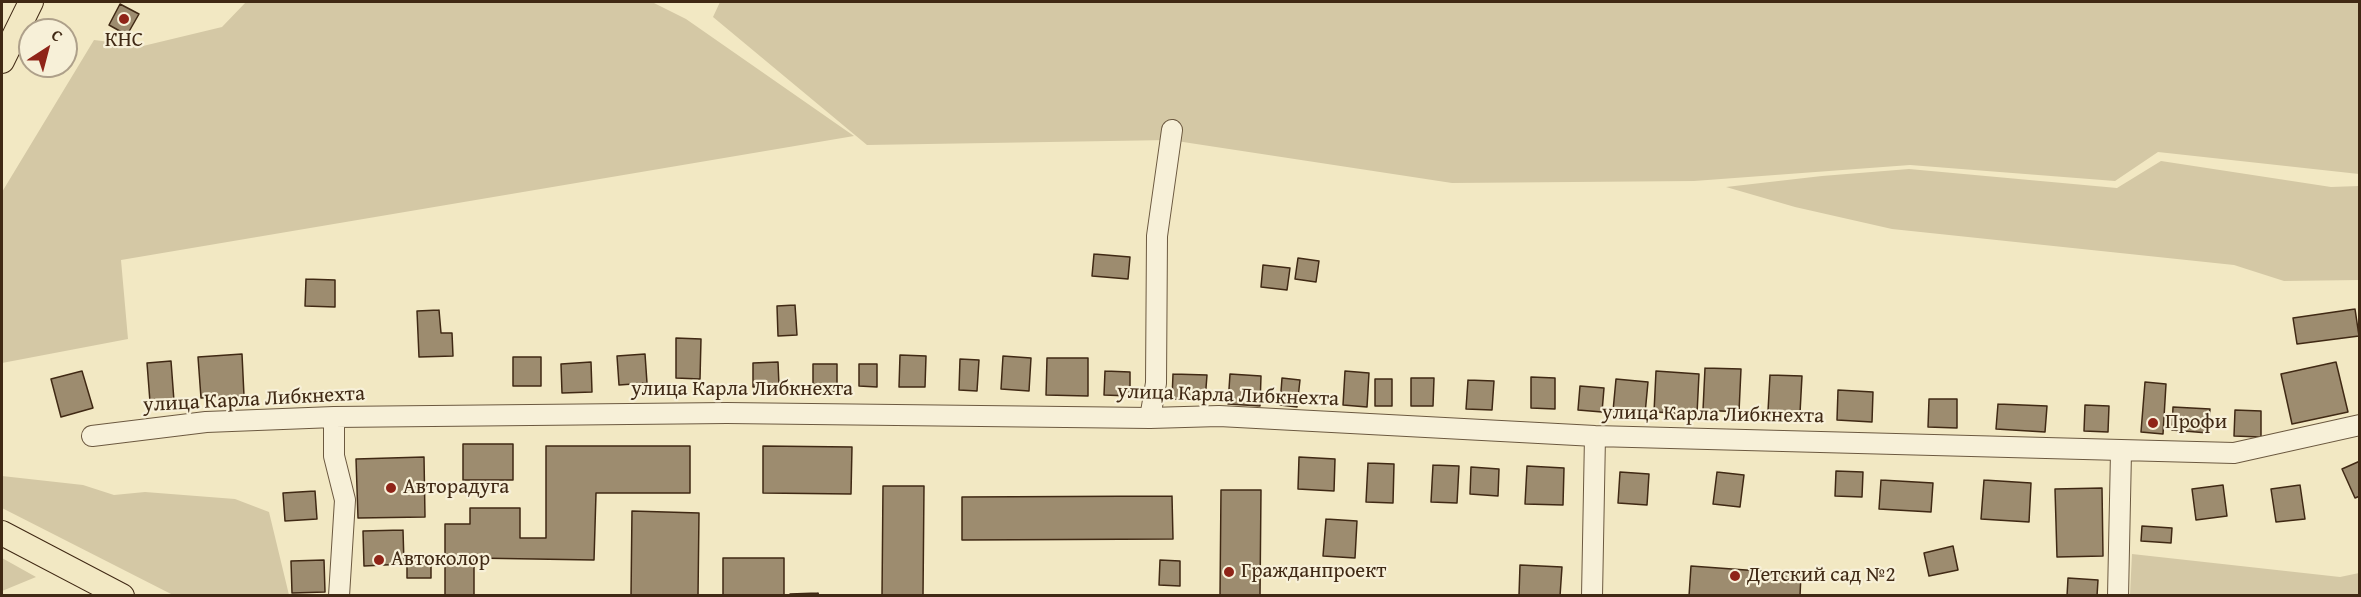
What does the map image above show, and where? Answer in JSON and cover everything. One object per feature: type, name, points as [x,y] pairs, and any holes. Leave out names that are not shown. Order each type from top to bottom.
[{"type":"main road","points":[[2,61],[31,2]]},
{"type":"main road","points":[[2,532],[122,596]]},
{"type":"street","points":[[1150,418],[1156,383],[1157,236],[1172,130]]},
{"type":"street","name":"улица Карла Либкнехта","points":[[93,436],[206,422],[334,417],[727,413],[1150,418],[1219,416],[1594,436],[2121,452],[2234,453],[2360,425]]},
{"type":"street","points":[[334,417],[334,456],[345,500],[339,596]]},
{"type":"street","points":[[1592,596],[1594,436]]},
{"type":"street","points":[[2118,596],[2121,452]]},
{"type":"shaded area","points":[[246,2],[652,2],[686,19],[854,136],[121,260],[128,339],[2,363],[2,192],[71,78],[78,78],[78,66],[94,40],[143,46],[222,27]]},
{"type":"shaded area","points":[[720,2],[2359,2],[2359,174],[2158,152],[2115,181],[1910,165],[1694,181],[1452,183],[1170,140],[867,145],[713,17]]},
{"type":"shaded area","points":[[2161,161],[2331,187],[2359,186],[2359,280],[2284,281],[2234,265],[1892,229],[1795,207],[1726,187],[1909,169],[2117,188]]},
{"type":"shaded area","points":[[2,476],[83,485],[114,495],[145,492],[235,499],[269,512],[289,595],[173,595],[2,508]]},
{"type":"shaded area","points":[[2132,554],[2340,577],[2359,573],[2359,595],[2130,595]]},
{"type":"shaded area","points":[[2,558],[36,577],[2,591]]},
{"type":"building","name":"КНС","points":[[120,4],[139,14],[127,35],[109,25]]},
{"type":"building","points":[[1094,254],[1130,257],[1128,279],[1092,276]]},
{"type":"building","points":[[1298,258],[1319,261],[1316,282],[1295,279]]},
{"type":"building","points":[[1263,265],[1290,268],[1287,290],[1261,287]]},
{"type":"building","points":[[306,279],[335,280],[335,307],[305,306]]},
{"type":"building","points":[[795,305],[797,335],[778,336],[777,306]]},
{"type":"building","points":[[2355,309],[2359,336],[2297,344],[2293,318]]},
{"type":"building","points":[[439,310],[441,333],[452,333],[453,356],[419,357],[417,311]]},
{"type":"building","points":[[676,338],[701,339],[700,379],[676,378]]},
{"type":"building","points":[[242,354],[244,396],[201,398],[198,357]]},
{"type":"building","points":[[645,354],[647,383],[619,385],[617,356]]},
{"type":"building","points":[[900,355],[926,356],[925,387],[899,387]]},
{"type":"building","points":[[1003,356],[1031,358],[1029,391],[1001,389]]},
{"type":"building","points":[[513,357],[541,357],[541,386],[513,386]]},
{"type":"building","points":[[1047,358],[1088,358],[1088,396],[1046,395]]},
{"type":"building","points":[[960,359],[979,360],[977,391],[959,390]]},
{"type":"building","points":[[171,361],[174,401],[150,402],[147,363]]},
{"type":"building","points":[[591,362],[592,392],[562,393],[561,364]]},
{"type":"building","points":[[778,362],[779,386],[753,387],[753,363]]},
{"type":"building","points":[[2336,362],[2348,412],[2292,424],[2281,374]]},
{"type":"building","points":[[813,364],[837,364],[837,391],[813,391]]},
{"type":"building","points":[[859,364],[877,364],[877,387],[859,386]]},
{"type":"building","points":[[1705,368],[1741,369],[1739,412],[1703,410]]},
{"type":"building","points":[[82,371],[93,408],[61,417],[51,379]]},
{"type":"building","points":[[1105,371],[1130,372],[1130,396],[1104,395]]},
{"type":"building","points":[[1345,371],[1369,373],[1367,407],[1343,405]]},
{"type":"building","points":[[1656,371],[1699,374],[1697,414],[1654,412]]},
{"type":"building","points":[[1173,374],[1207,375],[1205,401],[1172,399]]},
{"type":"building","points":[[1230,374],[1261,376],[1260,406],[1228,404]]},
{"type":"building","points":[[1770,375],[1802,376],[1800,413],[1768,411]]},
{"type":"building","points":[[1531,377],[1555,378],[1555,409],[1531,408]]},
{"type":"building","points":[[1282,378],[1300,380],[1297,407],[1280,405]]},
{"type":"building","points":[[1411,378],[1434,378],[1433,406],[1411,406]]},
{"type":"building","points":[[1375,379],[1392,379],[1392,406],[1375,406]]},
{"type":"building","points":[[1616,379],[1648,382],[1645,414],[1613,411]]},
{"type":"building","points":[[1468,380],[1494,381],[1492,410],[1466,409]]},
{"type":"building","points":[[2145,382],[2166,384],[2163,434],[2141,432]]},
{"type":"building","points":[[1580,386],[1604,388],[1602,412],[1578,410]]},
{"type":"building","points":[[1838,390],[1873,392],[1872,422],[1837,420]]},
{"type":"building","points":[[1929,399],[1957,399],[1957,428],[1928,427]]},
{"type":"building","points":[[1998,404],[2047,406],[2045,432],[1996,429]]},
{"type":"building","points":[[2085,405],[2109,406],[2108,432],[2084,431]]},
{"type":"building","points":[[2173,407],[2210,409],[2208,433],[2172,430]]},
{"type":"building","points":[[2235,410],[2261,411],[2261,437],[2234,436]]},
{"type":"building","points":[[463,444],[513,444],[513,480],[463,480]]},
{"type":"building","points":[[546,446],[690,446],[690,493],[596,493],[594,560],[474,558],[474,596],[445,596],[445,524],[470,524],[470,508],[520,508],[520,538],[546,538]]},
{"type":"building","points":[[763,446],[852,447],[851,494],[763,493]]},
{"type":"building","name":"Авторадуга","points":[[424,457],[425,517],[358,518],[356,459]]},
{"type":"building","points":[[1299,457],[1335,459],[1334,491],[1298,489]]},
{"type":"building","points":[[2360,461],[2360,496],[2355,498],[2342,469]]},
{"type":"building","points":[[1368,463],[1394,464],[1393,503],[1366,502]]},
{"type":"building","points":[[1433,465],[1459,466],[1457,503],[1431,502]]},
{"type":"building","points":[[1527,466],[1564,468],[1563,505],[1525,504]]},
{"type":"building","points":[[1471,467],[1499,469],[1498,496],[1470,494]]},
{"type":"building","points":[[1836,471],[1863,472],[1862,497],[1835,496]]},
{"type":"building","points":[[1620,472],[1649,474],[1647,505],[1618,503]]},
{"type":"building","points":[[1717,472],[1744,475],[1740,507],[1713,504]]},
{"type":"building","points":[[1881,480],[1933,483],[1931,512],[1879,509]]},
{"type":"building","points":[[1984,480],[2031,483],[2029,522],[1981,519]]},
{"type":"building","points":[[2223,485],[2227,516],[2196,520],[2192,489]]},
{"type":"building","points":[[2300,485],[2305,519],[2276,522],[2271,489]]},
{"type":"building","points":[[883,486],[924,486],[923,596],[882,596]]},
{"type":"building","points":[[2102,488],[2103,556],[2057,557],[2055,489]]},
{"type":"building","points":[[1221,490],[1261,490],[1260,596],[1220,596]]},
{"type":"building","points":[[315,491],[317,519],[285,521],[283,493]]},
{"type":"building","points":[[1172,496],[1173,539],[962,540],[962,497]]},
{"type":"building","points":[[632,511],[699,513],[698,596],[631,596]]},
{"type":"building","points":[[1326,519],[1357,521],[1355,558],[1323,556]]},
{"type":"building","points":[[2142,526],[2172,528],[2171,543],[2141,541]]},
{"type":"building","points":[[403,530],[404,564],[364,566],[363,531]]},
{"type":"building","points":[[1953,546],[1958,570],[1929,576],[1924,553]]},
{"type":"building","points":[[431,556],[431,578],[407,578],[407,557]]},
{"type":"building","points":[[723,558],[784,558],[784,596],[723,596]]},
{"type":"building","points":[[324,560],[325,592],[292,593],[291,561]]},
{"type":"building","points":[[1160,560],[1180,561],[1180,586],[1159,585]]},
{"type":"building","points":[[1520,565],[1562,567],[1560,596],[1519,595]]},
{"type":"building","points":[[1691,566],[1801,574],[1800,596],[1689,596]]},
{"type":"building","points":[[2068,578],[2098,580],[2097,596],[2067,596]]},
{"type":"building","points":[[818,593],[819,596],[790,596],[790,594]]},
{"type":"place","name":"КНС","points":[[124,19]]},
{"type":"place","name":"Профи","points":[[2153,423]]},
{"type":"place","name":"Авторадуга","points":[[391,488]]},
{"type":"place","name":"Автоколор","points":[[379,560]]},
{"type":"place","name":"Гражданпроект","points":[[1229,572]]},
{"type":"place","name":"Детский сад №2","points":[[1735,576]]}]
